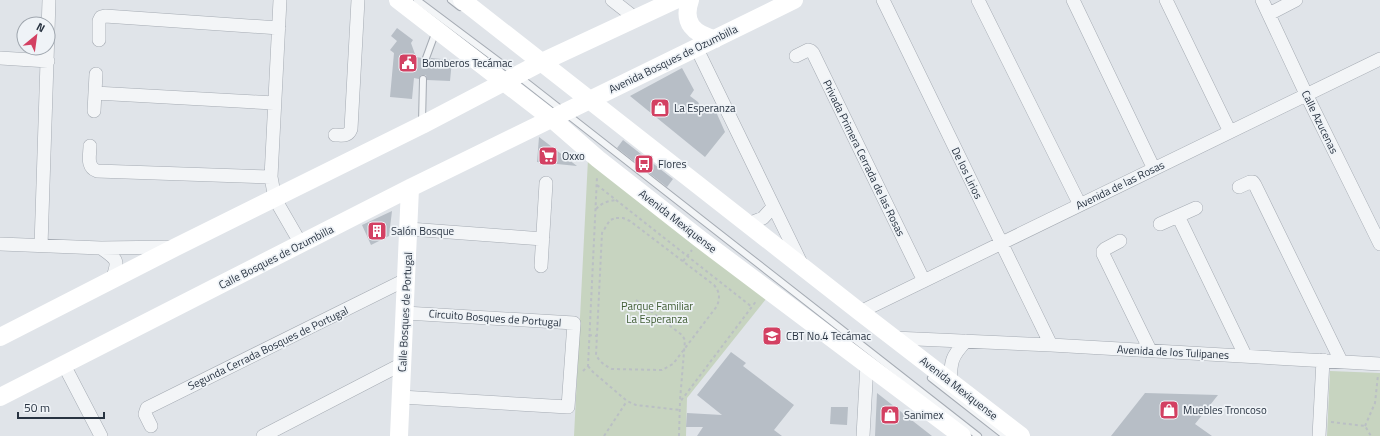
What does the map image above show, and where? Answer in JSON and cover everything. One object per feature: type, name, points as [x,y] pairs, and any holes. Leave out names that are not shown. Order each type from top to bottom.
[{"type":"main road","name":"Avenida Mexiquense","points":[[398,0],[436,30],[511,79],[558,116],[598,159],[700,239],[962,436]]},
{"type":"main road","points":[[0,337],[176,247],[422,125],[539,64],[675,0]]},
{"type":"main road","points":[[690,0],[687,8],[689,21],[695,30],[704,36],[715,39]]},
{"type":"main road","name":"Avenida Bosques de Ozumbilla","points":[[558,116],[582,101],[715,39],[794,0]]},
{"type":"main road","name":"Avenida Mexiquense","points":[[465,8],[539,64],[582,101],[802,265],[1020,436]]},
{"type":"main road","name":"Calle Bosques de Ozumbilla","points":[[0,397],[410,188],[558,116]]},
{"type":"main road","name":"Calle Bosques de Portugal","points":[[399,436],[410,188]]},
{"type":"street","points":[[41,246],[50,0]]},
{"type":"street","points":[[280,0],[271,177],[275,198],[301,244]]},
{"type":"street","points":[[334,135],[346,135],[350,133],[351,129],[358,0]]},
{"type":"street","points":[[612,0],[635,18]]},
{"type":"street","name":"De los Lirios","points":[[883,0],[1052,345]]},
{"type":"street","points":[[978,0],[1080,205]]},
{"type":"street","points":[[1073,0],[1154,169]]},
{"type":"street","points":[[1166,0],[1230,132]]},
{"type":"street","name":"Calle Azucenas","points":[[1262,0],[1306,94],[1380,244]]},
{"type":"street","points":[[1269,14],[1296,0]]},
{"type":"street","points":[[99,40],[99,21],[101,17],[105,16],[278,28]]},
{"type":"street","points":[[696,47],[802,265]]},
{"type":"street","name":"Privada Primera Cerrada de las Rosas","points":[[796,56],[808,50],[811,50],[813,53],[924,281]]},
{"type":"street","points":[[0,58],[48,60]]},
{"type":"street","name":"Avenida de las Rosas","points":[[860,312],[1380,59]]},
{"type":"street","points":[[94,111],[96,74]]},
{"type":"street","points":[[95,93],[274,103]]},
{"type":"street","points":[[90,146],[90,165],[92,169],[97,170],[271,177]]},
{"type":"street","points":[[541,266],[546,182]]},
{"type":"street","points":[[1239,187],[1250,182],[1253,182],[1255,185],[1341,361]]},
{"type":"street","points":[[748,224],[763,218],[773,207]]},
{"type":"street","points":[[1160,224],[1196,208]]},
{"type":"street","points":[[1178,216],[1245,355]]},
{"type":"street","points":[[409,228],[543,239]]},
{"type":"street","points":[[1120,241],[1105,249],[1103,254],[1150,350]]},
{"type":"street","points":[[0,244],[101,248],[176,247]]},
{"type":"street","points":[[101,248],[113,256],[116,261],[117,266],[112,280]]},
{"type":"street","name":"Segunda Cerrada Bosques de Portugal","points":[[151,426],[145,414],[147,408],[406,280]]},
{"type":"street","name":"Circuito Bosques de Portugal","points":[[401,397],[568,407],[574,323],[405,313]]},
{"type":"street","name":"Avenida de los Tulipanes","points":[[894,338],[1245,355],[1380,364]]},
{"type":"street","points":[[950,382],[950,366],[953,357],[966,341]]},
{"type":"street","points":[[1319,436],[1323,360]]},
{"type":"street","points":[[263,436],[402,364]]},
{"type":"street","points":[[863,436],[867,364]]},
{"type":"street","points":[[64,365],[100,436]]},
{"type":"lane","points":[[417,0],[511,79]]},
{"type":"lane","points":[[451,0],[465,8]]},
{"type":"lane","points":[[426,58],[436,30]]},
{"type":"lane","points":[[422,125],[423,79]]},
{"type":"lane","points":[[558,116],[978,436]]},
{"type":"lane","points":[[924,372],[1005,436]]},
{"type":"path","points":[[570,387],[588,366],[598,159]]},
{"type":"path","points":[[597,185],[752,307]]},
{"type":"path","points":[[596,209],[601,204],[608,201],[617,200]]},
{"type":"path","points":[[623,218],[630,221],[718,290],[719,295],[717,306],[685,348],[673,364],[662,370],[612,369],[605,366],[596,355],[602,233],[610,220],[623,218]]},
{"type":"path","points":[[680,402],[766,288]]},
{"type":"path","points":[[636,300],[682,335],[685,340],[678,436]]},
{"type":"path","points":[[589,335],[597,336]]},
{"type":"path","points":[[1365,426],[1375,403],[1380,364]]},
{"type":"path","points":[[588,366],[627,401],[636,404],[680,410]]},
{"type":"path","points":[[604,436],[627,401]]},
{"type":"path","points":[[1320,421],[1365,426],[1372,436]]},
{"type":"green space","name":"Parque Familiar La Esperanza","points":[[588,159],[766,299],[687,398],[686,436],[574,436]]},
{"type":"green space","points":[[1330,371],[1380,373],[1380,436],[1327,436]]},
{"type":"building","points":[[397,28],[413,40],[411,43],[416,57],[422,58],[424,62],[429,62],[431,58],[452,60],[450,81],[427,80],[426,75],[421,75],[419,79],[414,78],[412,99],[390,97],[394,53],[390,50],[397,41],[391,36]]},
{"type":"building","points":[[682,68],[694,90],[690,96],[698,102],[702,110],[713,105],[725,132],[705,157],[630,96]]},
{"type":"building","points":[[539,137],[577,166],[537,162]]},
{"type":"building","points":[[623,140],[673,179],[667,187],[617,148]]},
{"type":"building","name":"Salón Bosque","points":[[392,211],[389,236],[371,245],[362,225]]},
{"type":"building","points":[[731,352],[746,363],[743,366],[794,405],[774,430],[782,436],[697,436],[703,427],[686,427],[687,413],[722,415],[697,395]]},
{"type":"building","name":"Sanimex","points":[[877,393],[932,436],[875,436]]},
{"type":"building","name":"Muebles Troncoso","points":[[1145,393],[1218,395],[1195,424],[1212,436],[1111,436]]},
{"type":"building","points":[[831,407],[848,407],[847,425],[830,424]]},
{"type":"place","name":"Bomberos Tecámac","points":[[408,63]]},
{"type":"place","name":"La Esperanza","points":[[660,108]]},
{"type":"place","name":"Oxxo","points":[[548,156]]},
{"type":"place","name":"Flores","points":[[644,164]]},
{"type":"place","name":"Salón Bosque","points":[[377,231]]},
{"type":"place","name":"CBT No.4 Tecámac","points":[[772,336]]},
{"type":"place","name":"Muebles Troncoso","points":[[1169,410]]},
{"type":"place","name":"Sanimex","points":[[890,415]]}]
